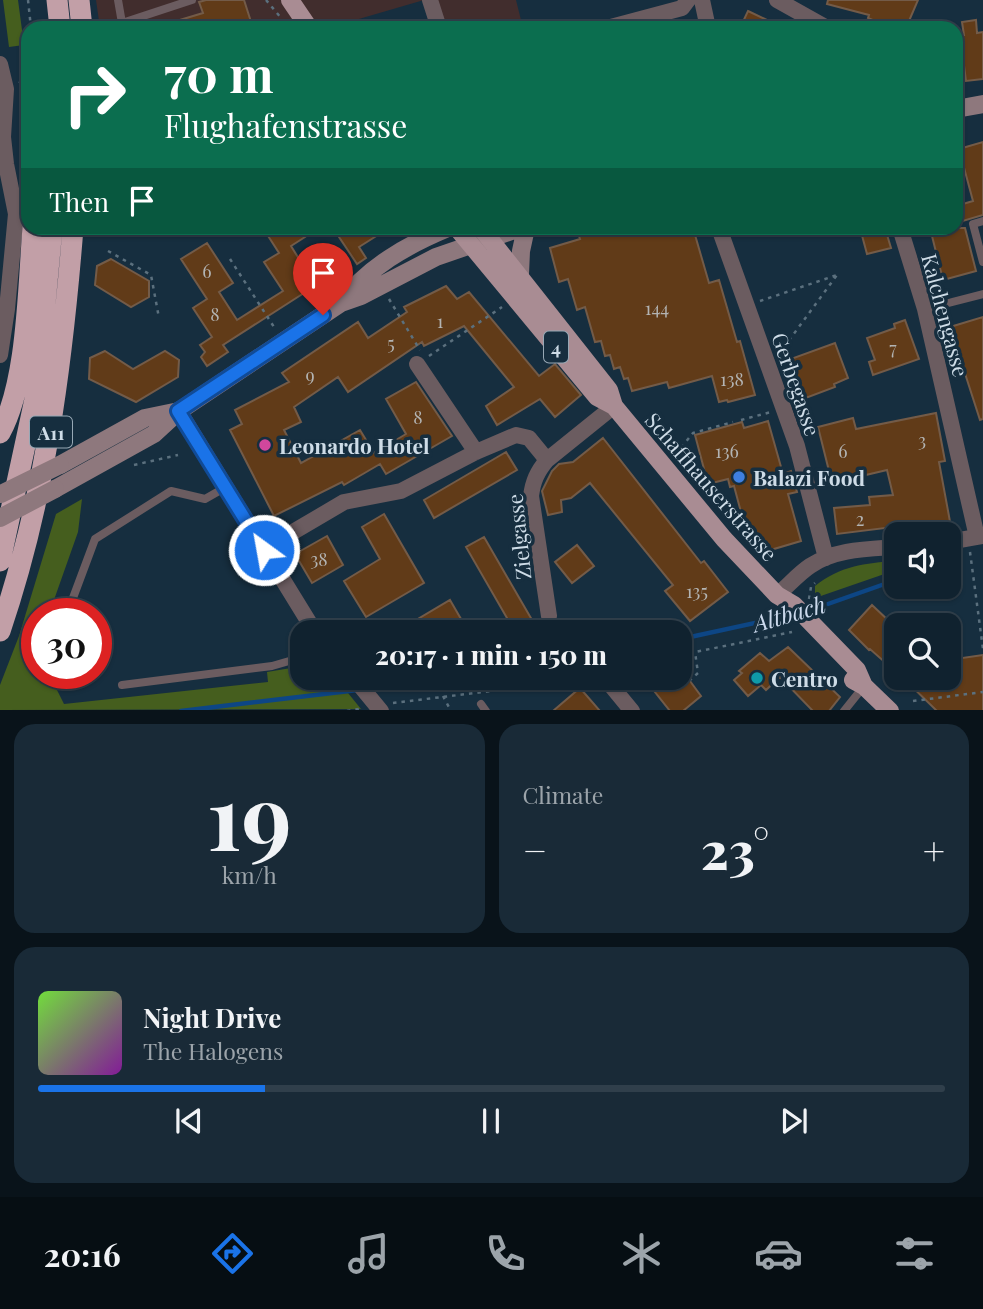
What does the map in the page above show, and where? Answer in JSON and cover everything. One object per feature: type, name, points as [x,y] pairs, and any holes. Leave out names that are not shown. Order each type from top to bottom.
[{"type":"highway","points":[[57,0],[59,21]]},
{"type":"highway","points":[[79,0],[81,21]]},
{"type":"highway","points":[[0,433],[11,410],[19,376],[32,235]]},
{"type":"highway","name":"A11","points":[[0,561],[37,390],[51,235]]},
{"type":"highway","name":"A11","points":[[0,631],[24,550],[48,445],[63,351],[72,235]]},
{"type":"main road","points":[[290,0],[304,21]]},
{"type":"main road","points":[[963,108],[983,104]]},
{"type":"main road","points":[[341,303],[356,283],[372,270],[431,235]]},
{"type":"main road","name":"Schaffhauserstrasse","points":[[463,235],[597,397],[614,406]]},
{"type":"main road","points":[[0,518],[154,434],[178,411],[341,303],[361,296],[436,257],[471,244],[483,235]]},
{"type":"main road","name":"Schaffhauserstrasse","points":[[488,235],[609,390],[614,406],[699,510],[849,678],[864,686],[890,710]]},
{"type":"main road","points":[[520,274],[524,235]]},
{"type":"main road","points":[[1,494],[145,418],[178,411]]},
{"type":"street","points":[[430,0],[437,21]]},
{"type":"street","points":[[633,21],[682,8],[688,0]]},
{"type":"street","points":[[702,0],[706,21]]},
{"type":"street","points":[[777,0],[814,21]]},
{"type":"street","points":[[0,64],[6,89],[6,164],[16,214],[0,355]]},
{"type":"street","name":"Gerbegasse","points":[[722,235],[797,446],[826,558]]},
{"type":"street","name":"Kalchengasse","points":[[902,235],[925,309],[976,538]]},
{"type":"street","points":[[418,364],[476,452]]},
{"type":"street","name":"Zielgasse","points":[[549,615],[531,496],[537,471],[614,406]]},
{"type":"street","points":[[178,411],[308,620]]},
{"type":"street","points":[[264,550],[344,502],[401,491],[505,438],[516,435],[528,438],[547,460]]},
{"type":"street","points":[[790,613],[811,565],[826,558],[858,550],[884,548]]},
{"type":"street","points":[[364,690],[377,706]]},
{"type":"street","points":[[615,690],[632,710]]},
{"type":"lane","points":[[118,0],[122,21]]},
{"type":"lane","points":[[128,21],[192,0]]},
{"type":"lane","points":[[983,222],[973,224],[983,262]]},
{"type":"lane","points":[[925,309],[983,294]]},
{"type":"lane","points":[[73,598],[95,540],[171,491],[205,499],[226,487]]},
{"type":"lane","points":[[121,685],[272,666],[290,661]]},
{"type":"lane","points":[[844,710],[864,686]]},
{"type":"path","points":[[28,0],[30,21]]},
{"type":"path","points":[[266,0],[283,20]]},
{"type":"path","points":[[108,251],[151,275],[159,318]]},
{"type":"path","points":[[230,259],[275,329]]},
{"type":"path","points":[[747,306],[837,275],[769,368]]},
{"type":"path","points":[[388,296],[426,359],[503,306]]},
{"type":"path","points":[[741,420],[784,408]]},
{"type":"path","points":[[676,454],[693,433],[733,422]]},
{"type":"path","points":[[976,538],[983,649]]},
{"type":"path","points":[[692,653],[790,613]]},
{"type":"path","points":[[692,678],[698,673],[695,652]]},
{"type":"path","points":[[913,701],[983,692]]},
{"type":"path","points":[[443,696],[451,710]]},
{"type":"shaded area","points":[[96,0],[424,0],[352,21],[99,21]]},
{"type":"shaded area","points":[[437,0],[516,0],[521,21],[443,21]]},
{"type":"green space","points":[[3,0],[18,0],[21,45],[9,47]]},
{"type":"green space","points":[[82,499],[78,532],[55,598],[31,598],[56,514]]},
{"type":"green space","points":[[884,562],[884,574],[815,598],[815,586],[824,579],[863,565]]},
{"type":"green space","points":[[21,629],[21,689],[56,689],[64,704],[268,682],[267,672],[290,668],[290,690],[346,690],[361,709],[0,710],[0,685]]},
{"type":"building","points":[[244,0],[251,21],[176,21],[203,13],[199,2]]},
{"type":"building","points":[[828,0],[918,0],[909,21],[875,21],[868,18],[869,15],[827,4]]},
{"type":"building","points":[[748,11],[769,21],[743,21]]},
{"type":"building","points":[[976,20],[977,33],[983,32],[983,79],[966,81],[963,22]]},
{"type":"building","points":[[983,142],[983,215],[963,221],[963,204],[973,201],[963,164],[963,148]]},
{"type":"building","points":[[965,228],[976,271],[943,280],[932,235],[963,235]]},
{"type":"building","points":[[267,235],[304,235],[305,237],[291,246],[309,275],[326,264],[332,275],[223,345],[228,352],[207,366],[201,357],[205,352],[200,345],[212,337],[193,308],[207,299],[181,259],[207,243],[233,283],[219,292],[237,320],[283,291],[264,262],[279,253]]},
{"type":"building","points":[[338,235],[378,235],[359,247],[366,258],[357,264]]},
{"type":"building","points":[[579,235],[695,235],[709,283],[719,280],[755,395],[719,402],[712,376],[669,388],[667,382],[632,391],[628,378],[624,379],[620,367],[614,369],[610,355],[605,356],[601,341],[595,342],[585,307],[577,310],[568,279],[559,282],[550,248],[580,239]]},
{"type":"building","points":[[862,235],[887,235],[891,248],[867,254]]},
{"type":"building","points":[[111,259],[149,281],[149,297],[131,307],[95,285],[97,266]]},
{"type":"building","points":[[446,286],[457,299],[469,292],[539,376],[555,364],[581,395],[555,417],[540,399],[497,425],[486,406],[514,387],[464,326],[424,346],[422,342],[348,392],[338,377],[294,407],[301,422],[284,430],[301,463],[360,430],[374,453],[406,434],[386,399],[416,382],[452,436],[386,474],[380,464],[344,485],[342,482],[274,516],[230,430],[242,424],[235,410],[289,382],[282,373],[358,322],[368,338],[407,312],[404,307]]},
{"type":"building","points":[[983,317],[983,419],[980,420],[950,327]]},
{"type":"building","points":[[905,320],[919,359],[873,375],[869,362],[875,360],[867,338],[895,328],[894,324]]},
{"type":"building","points":[[835,343],[848,378],[834,384],[835,387],[803,399],[788,360]]},
{"type":"building","points":[[105,351],[133,369],[165,351],[179,360],[178,377],[136,402],[89,379],[90,358]]},
{"type":"building","points":[[936,413],[945,461],[939,462],[950,522],[884,522],[884,528],[837,534],[834,508],[870,505],[869,497],[893,495],[887,470],[832,483],[818,427],[853,418],[856,429]]},
{"type":"building","points":[[768,421],[783,474],[791,471],[797,492],[788,494],[801,541],[767,551],[745,527],[734,486],[730,487],[728,479],[708,484],[695,435],[742,422],[744,428]]},
{"type":"building","points":[[603,438],[701,563],[704,561],[728,592],[689,620],[665,591],[673,585],[590,483],[571,498],[561,500],[562,512],[548,515],[542,491],[552,471],[559,464],[573,462]]},
{"type":"building","points":[[506,452],[517,470],[434,518],[424,500]]},
{"type":"building","points":[[384,514],[424,583],[366,617],[344,581],[380,559],[362,527]]},
{"type":"building","points":[[327,536],[343,565],[312,583],[295,554]]},
{"type":"building","points":[[484,537],[532,620],[508,620],[466,547]]},
{"type":"building","points":[[577,545],[594,566],[572,583],[555,562]]},
{"type":"building","points":[[450,600],[461,619],[459,620],[416,620]]},
{"type":"building","points":[[872,605],[884,616],[884,661],[869,650],[849,630]]},
{"type":"building","name":"Centro","points":[[788,647],[840,697],[830,710],[812,710],[780,677],[766,690],[761,685],[748,696],[734,680],[742,673],[739,671],[760,653],[769,661]]},
{"type":"building","points":[[983,655],[983,710],[936,710],[915,690],[961,690],[961,658]]},
{"type":"building","points":[[692,684],[701,696],[684,710],[669,710],[653,690],[692,690]]},
{"type":"building","points":[[578,690],[582,690],[599,710],[554,710]]},
{"type":"waterway","name":"Altbach","points":[[808,611],[884,584]]},
{"type":"waterway","name":"Altbach","points":[[692,637],[796,614]]},
{"type":"waterway","name":"Altbach","points":[[189,710],[358,690]]},
{"type":"place","name":"Leonardo Hotel","points":[[265,445]]},
{"type":"place","name":"Balazi Food","points":[[739,477]]},
{"type":"place","name":"Centro","points":[[757,678]]},
{"type":"route","points":[[264,550],[178,411],[323,315]]}]
